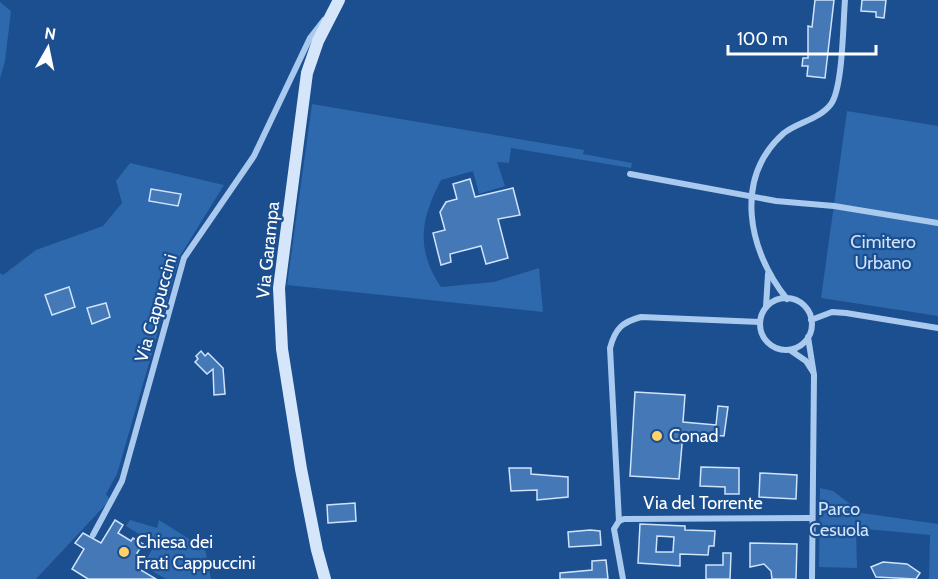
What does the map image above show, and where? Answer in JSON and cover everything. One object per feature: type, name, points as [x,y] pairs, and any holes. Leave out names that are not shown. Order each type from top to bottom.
[{"type":"street","points":[[787,299],[768,273],[753,233],[751,195],[756,174],[774,143],[801,122],[821,113],[835,96],[845,0]]},
{"type":"street","name":"Via Cappuccini","points":[[93,535],[122,481],[184,258],[254,156],[310,38],[335,5]]},
{"type":"street","name":"Via Garampa","points":[[325,579],[317,550],[282,349],[279,288],[307,73],[335,5]]},
{"type":"street","points":[[630,174],[938,223]]},
{"type":"street","points":[[768,273],[766,308],[760,322],[760,330],[768,343],[782,350],[790,350],[803,343],[808,337]]},
{"type":"street","points":[[766,308],[779,300],[787,299],[801,304],[811,320],[808,337],[814,375],[812,579]]},
{"type":"street","points":[[811,320],[823,314],[839,313],[938,328]]},
{"type":"street","points":[[619,521],[610,348],[614,335],[623,322],[641,317],[760,322]]},
{"type":"street","points":[[790,350],[806,361],[814,375]]},
{"type":"street","name":"Via del Torrente","points":[[623,579],[614,530],[619,521],[635,518],[811,518]]},
{"type":"green space","points":[[0,2],[11,11],[5,61],[0,79]]},
{"type":"green space","points":[[312,104],[584,150],[583,154],[632,163],[631,168],[511,148],[509,163],[497,162],[505,186],[479,194],[473,171],[441,180],[425,221],[424,246],[427,259],[441,287],[494,282],[539,268],[543,312],[287,285]]},
{"type":"green space","name":"Cimitero Urbano","points":[[847,111],[938,126],[938,316],[821,298]]},
{"type":"green space","points":[[130,163],[224,185],[180,256],[117,474],[106,494],[110,500],[36,579],[0,579],[0,273],[3,275],[36,250],[103,226],[122,203],[116,181]]},
{"type":"green space","name":"Parco Cesuola","points":[[820,488],[833,491],[862,513],[938,524],[938,579],[929,579],[930,535],[856,528],[857,568],[819,567]]},
{"type":"green space","points":[[130,520],[157,528],[159,520],[205,549],[211,579],[166,579],[143,566],[155,544],[126,526]]},
{"type":"building","points":[[815,0],[834,0],[825,78],[807,76],[808,66],[802,66],[803,58],[808,58],[808,26],[812,27]]},
{"type":"building","points":[[862,0],[886,0],[884,18],[876,17],[876,12],[861,11]]},
{"type":"building","points":[[470,179],[475,197],[513,188],[520,215],[498,219],[508,258],[486,264],[481,246],[450,254],[451,262],[441,265],[433,233],[445,230],[440,212],[446,202],[457,199],[453,184]]},
{"type":"building","points":[[151,189],[181,194],[178,206],[149,201]]},
{"type":"building","points":[[69,287],[75,307],[52,315],[45,295]]},
{"type":"building","points":[[106,303],[110,317],[92,324],[87,308]]},
{"type":"building","points":[[201,351],[205,356],[208,353],[223,368],[225,394],[214,395],[213,369],[207,374],[195,362],[198,359],[196,356]]},
{"type":"building","name":"Conad","points":[[635,392],[685,395],[683,422],[716,425],[718,406],[728,407],[724,436],[683,433],[679,479],[630,476]]},
{"type":"building","points":[[701,467],[739,468],[739,494],[725,494],[725,487],[700,486]]},
{"type":"building","points":[[509,468],[531,468],[531,474],[568,477],[568,497],[537,500],[537,490],[511,491]]},
{"type":"building","points":[[760,473],[797,475],[796,499],[759,497]]},
{"type":"building","points":[[355,503],[356,521],[328,523],[327,505]]},
{"type":"building","points":[[115,520],[123,525],[118,533],[131,541],[133,538],[143,544],[137,553],[141,561],[139,569],[156,579],[88,579],[72,569],[84,549],[75,543],[83,533],[101,543]]},
{"type":"building","points":[[640,524],[685,526],[685,530],[715,531],[714,546],[709,546],[708,555],[680,554],[680,566],[638,563]],"holes":[[[657,536],[674,537],[673,552],[656,552]]]},
{"type":"building","points":[[600,531],[601,545],[569,547],[568,532]]},
{"type":"building","points":[[750,543],[797,544],[796,579],[772,579],[771,571],[764,564],[750,567]]},
{"type":"building","points":[[723,553],[731,553],[730,579],[706,579],[706,565],[723,565]]},
{"type":"building","points":[[606,560],[608,579],[560,579],[560,573],[592,570],[592,561]]},
{"type":"building","points":[[883,562],[907,564],[920,573],[916,579],[876,577],[871,567]]},
{"type":"place","name":"Conad","points":[[657,436]]},
{"type":"place","name":"Chiesa dei Frati Cappuccini","points":[[124,552]]}]
